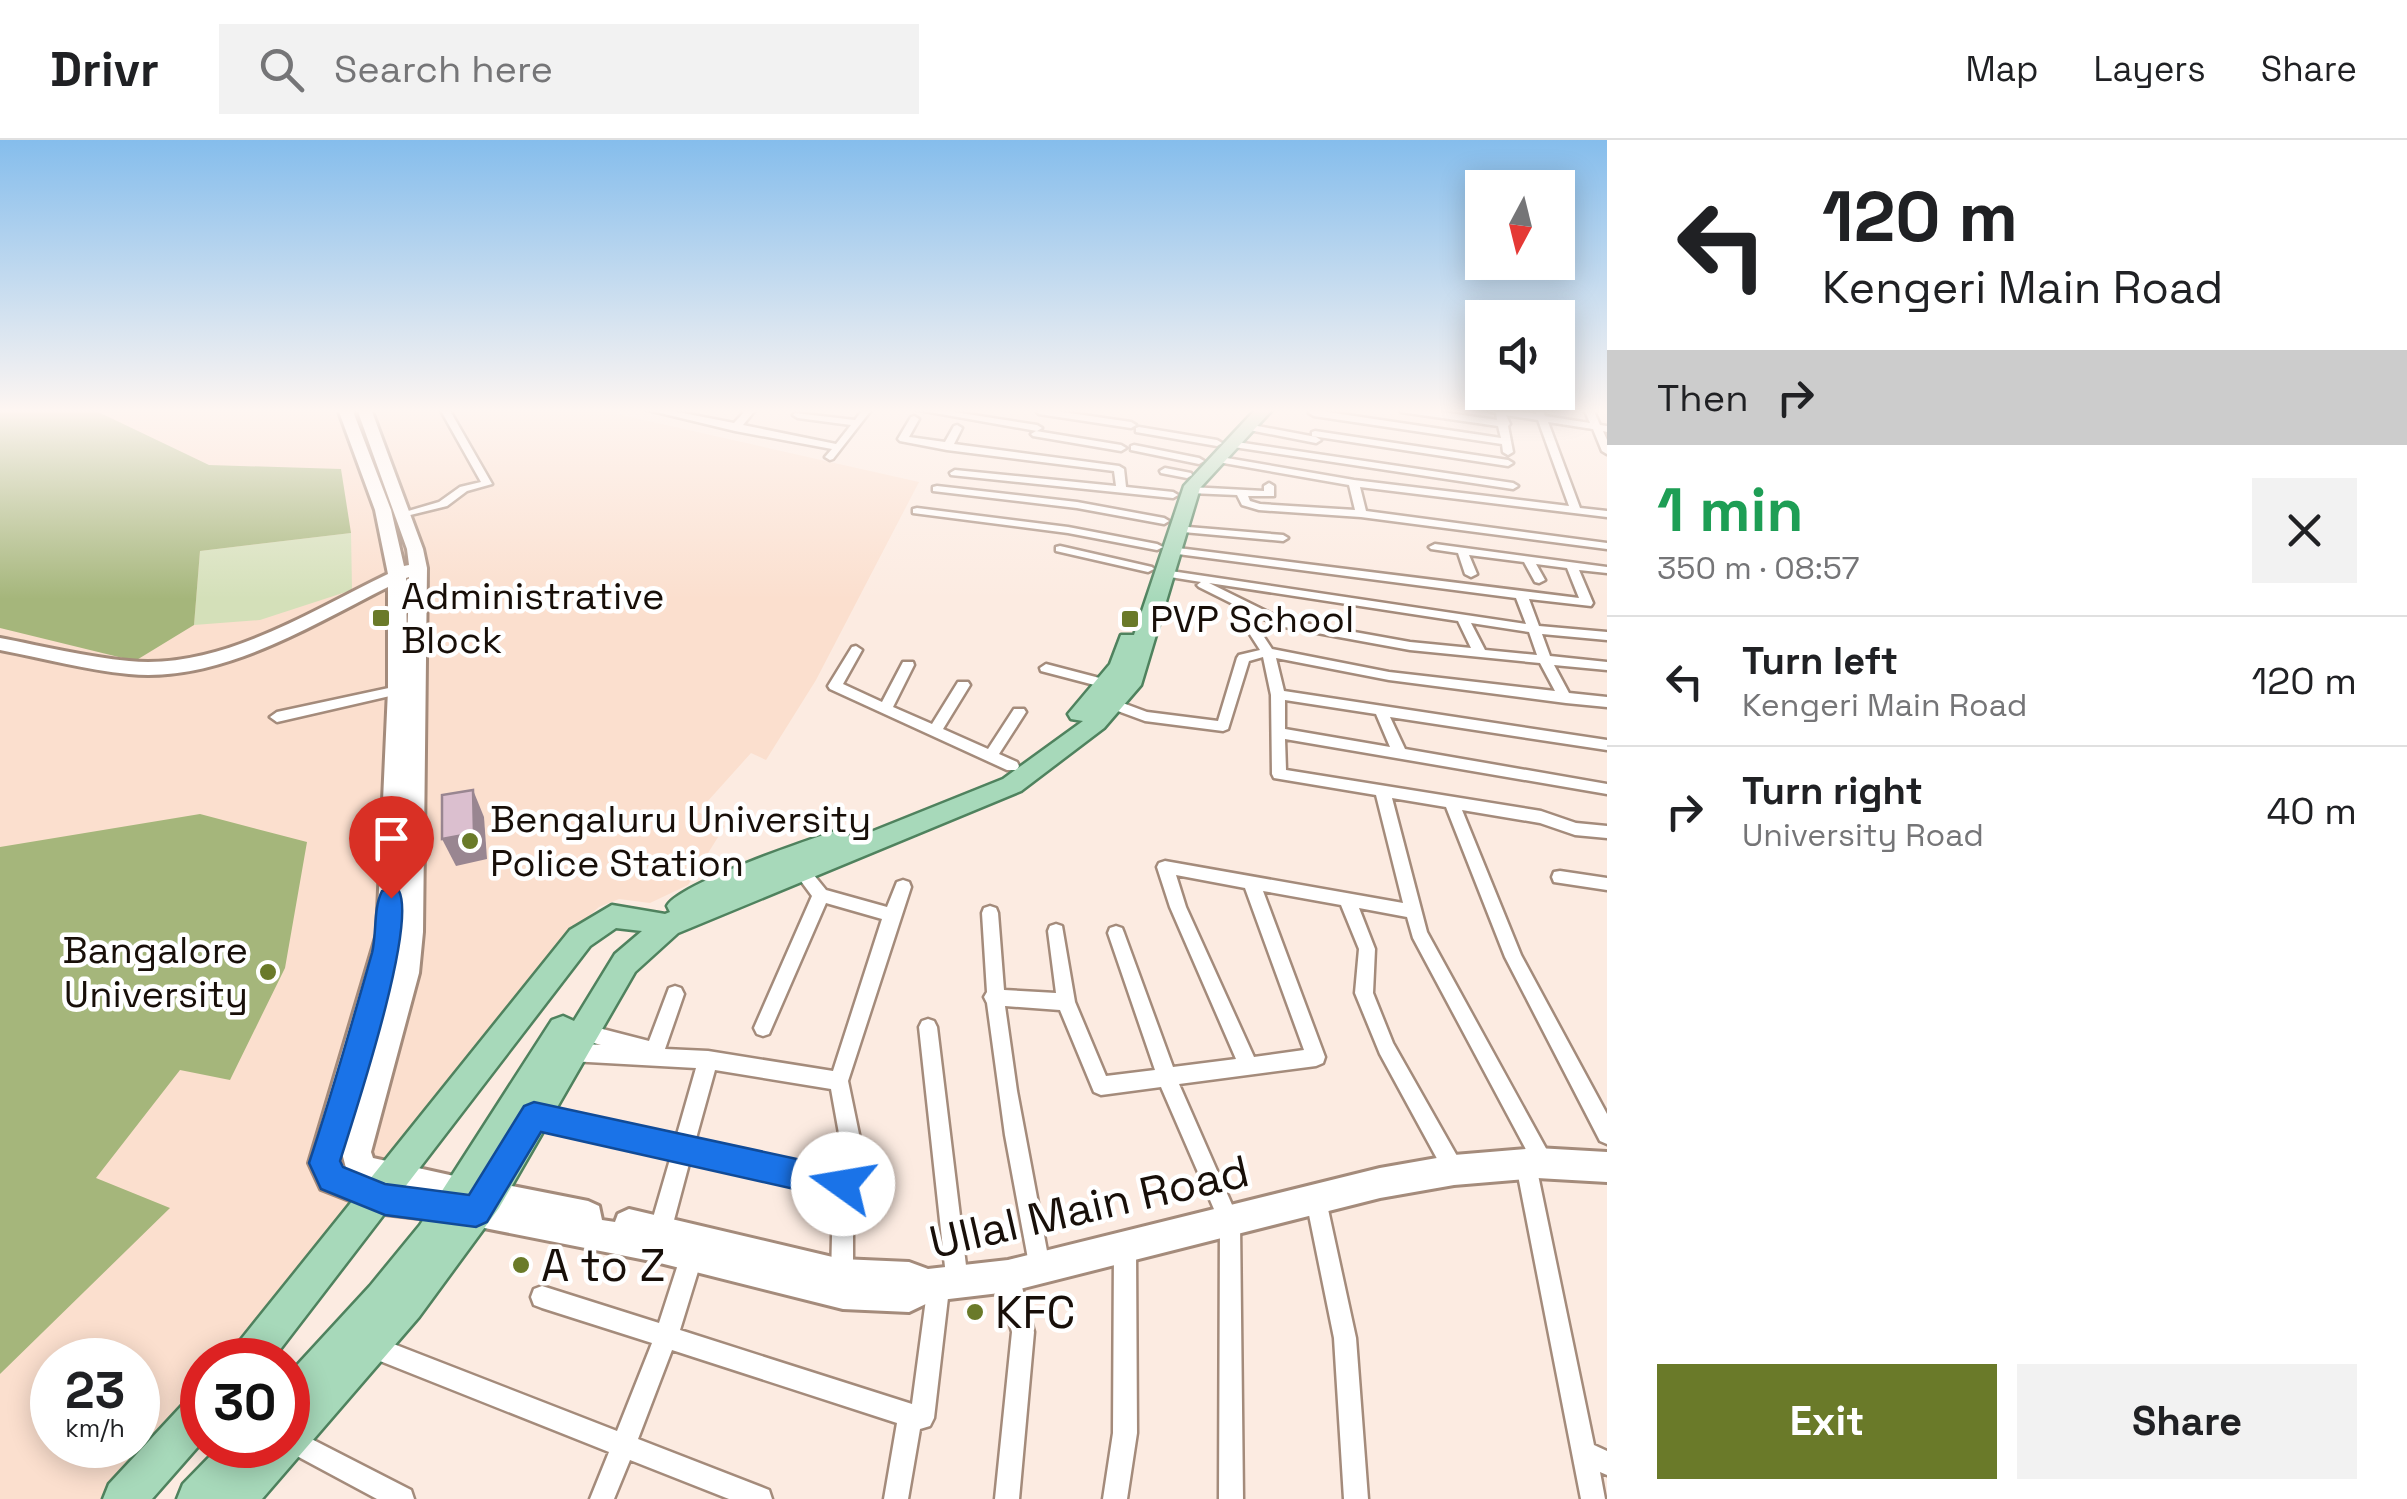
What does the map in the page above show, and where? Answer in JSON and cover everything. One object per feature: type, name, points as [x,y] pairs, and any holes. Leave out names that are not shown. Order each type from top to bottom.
[{"type":"main road","points":[[369,472],[407,571],[405,789],[389,934],[356,1152],[361,1169],[384,1189]]},
{"type":"main road","points":[[387,472],[416,550],[407,571],[398,690],[405,789]]},
{"type":"main road","points":[[310,1400],[383,1299],[470,1202],[534,1116],[626,963],[658,926],[803,873],[1012,785],[1044,764],[1109,694],[1201,472]]},
{"type":"main road","points":[[0,644],[131,668],[190,665],[216,659],[298,625],[407,571]]},
{"type":"main road","points":[[310,1407],[406,1304],[618,948],[715,888],[944,798],[1001,760],[1037,754],[1109,694]]},
{"type":"main road","points":[[265,1338],[580,938],[612,916],[658,926]]},
{"type":"main road","points":[[367,1066],[324,1163],[332,1178],[384,1189]]},
{"type":"main road","name":"Ullal Main Road","points":[[384,1189],[658,1239],[842,1284],[909,1296],[941,1283],[1024,1272],[1454,1170],[1535,1164],[1607,1167]]},
{"type":"main road","points":[[124,1499],[180,1437]]},
{"type":"main road","points":[[198,1499],[227,1468]]},
{"type":"main road","points":[[234,1499],[259,1468]]},
{"type":"street","points":[[402,516],[444,504],[464,489],[488,484],[482,472]]},
{"type":"street","points":[[1021,479],[1023,472]]},
{"type":"street","points":[[1119,472],[1121,490]]},
{"type":"street","points":[[954,473],[1121,490],[1167,472]]},
{"type":"street","points":[[1223,472],[1246,502],[1259,507],[1361,514],[1607,546]]},
{"type":"street","points":[[1298,472],[1607,514]]},
{"type":"street","points":[[1425,472],[1514,486]]},
{"type":"street","points":[[1510,472],[1532,537]]},
{"type":"street","points":[[1562,472],[1576,510]]},
{"type":"street","points":[[1354,482],[1361,514]]},
{"type":"street","points":[[1241,492],[1270,494],[1269,486]]},
{"type":"street","points":[[937,490],[1012,498],[1166,552],[1231,600],[1247,616],[1268,652],[1278,695],[1279,774],[1541,817],[1575,829],[1607,832]]},
{"type":"street","points":[[994,532],[1012,498]]},
{"type":"street","points":[[916,511],[1003,521],[1166,552],[1463,620],[1607,636]]},
{"type":"street","points":[[1166,552],[1283,538]]},
{"type":"street","points":[[1435,547],[1607,570]]},
{"type":"street","points":[[1060,549],[1166,552],[1587,604],[1571,565]]},
{"type":"street","points":[[1463,553],[1471,574]]},
{"type":"street","points":[[1528,560],[1539,580]]},
{"type":"street","points":[[1522,597],[1545,660],[1566,699]]},
{"type":"street","points":[[1231,600],[1279,622],[1410,646],[1607,666]]},
{"type":"street","points":[[1463,620],[1480,653]]},
{"type":"street","points":[[856,650],[836,686],[1001,760],[1019,712]]},
{"type":"street","points":[[1046,668],[1109,694],[1145,716],[1223,726],[1243,658],[1268,652],[1390,676],[1607,702]]},
{"type":"street","points":[[886,708],[908,665]]},
{"type":"street","points":[[936,730],[963,684]]},
{"type":"street","points":[[277,717],[398,690]]},
{"type":"street","points":[[1278,695],[1604,749]]},
{"type":"street","points":[[1381,711],[1399,752]]},
{"type":"street","points":[[1280,733],[1607,789]]},
{"type":"street","points":[[1384,793],[1412,911],[1535,1164],[1596,1459],[1594,1499]]},
{"type":"street","points":[[1452,803],[1513,958],[1607,1134]]},
{"type":"street","points":[[1248,1065],[1178,908],[1165,867],[1412,911]]},
{"type":"street","points":[[803,873],[821,895],[892,915]]},
{"type":"street","points":[[1560,877],[1607,884]]},
{"type":"street","points":[[1056,930],[1066,1002],[1102,1086],[1316,1057],[1252,881]]},
{"type":"street","points":[[842,1284],[843,1184],[850,1138],[839,1082],[903,886]]},
{"type":"street","points":[[763,1028],[821,895]]},
{"type":"street","points":[[1347,899],[1368,949],[1364,994],[1386,1048],[1454,1170]]},
{"type":"street","points":[[990,913],[993,998],[1024,1272],[1023,1332],[1007,1499]]},
{"type":"street","points":[[1116,932],[1168,1078],[1230,1223],[1231,1499]]},
{"type":"street","points":[[576,1042],[655,1051],[674,994]]},
{"type":"street","points":[[993,998],[1066,1002]]},
{"type":"street","points":[[922,1418],[941,1283],[928,1027]]},
{"type":"street","points":[[576,1042],[839,1082]]},
{"type":"street","points":[[658,1239],[708,1060]]},
{"type":"street","points":[[534,1116],[843,1184]]},
{"type":"street","points":[[1316,1200],[1345,1338],[1356,1499]]},
{"type":"street","points":[[602,1499],[667,1334],[694,1247]]},
{"type":"street","points":[[1114,1499],[1125,1433],[1125,1249]]},
{"type":"street","points":[[542,1297],[910,1415],[896,1499]]},
{"type":"street","points":[[368,1345],[760,1499]]},
{"type":"street","points":[[310,1445],[402,1499]]},
{"type":"shaded area","name":"Bangalore University","points":[[0,472],[876,472],[919,482],[816,680],[766,760],[751,753],[698,812],[725,826],[688,885],[650,903],[619,899],[599,907],[552,949],[519,995],[373,1231],[266,1338],[180,1338],[180,1423],[160,1442],[160,1338],[30,1338],[30,1468],[134,1468],[102,1499],[0,1499]]},
{"type":"green space","points":[[0,472],[342,472],[351,533],[200,551],[194,625],[135,661],[0,628]]},
{"type":"green space","points":[[351,533],[352,590],[260,620],[194,625],[200,551]]},
{"type":"green space","points":[[200,814],[307,842],[285,968],[230,1080],[180,1070],[96,1178],[170,1208],[37,1338],[30,1338],[30,1345],[0,1374],[0,847]]},
{"type":"building","points":[[473,790],[474,833],[442,839],[442,795]]},
{"type":"place","name":"Administrative Block","points":[[381,618]]},
{"type":"place","name":"PVP School","points":[[1130,619]]},
{"type":"place","name":"Bengaluru University Police Station","points":[[470,841]]},
{"type":"place","name":"Bangalore University","points":[[268,972]]},
{"type":"place","name":"A to Z","points":[[521,1265]]},
{"type":"place","name":"KFC","points":[[975,1312]]},
{"type":"route","points":[[391,898],[389,934],[349,1088],[324,1163],[332,1178],[385,1199],[476,1211],[534,1116],[843,1184]]}]
